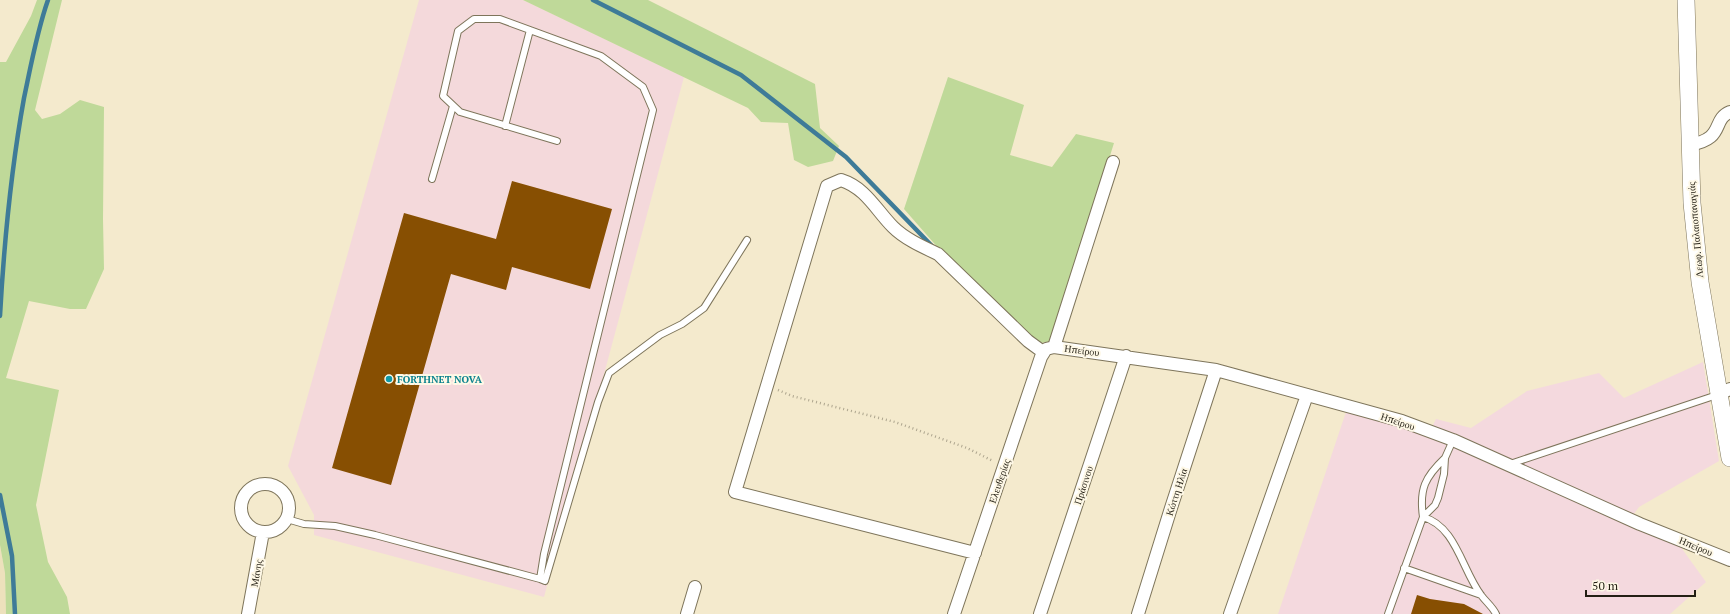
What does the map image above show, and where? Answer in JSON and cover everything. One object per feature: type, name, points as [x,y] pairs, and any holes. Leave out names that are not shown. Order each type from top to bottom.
[{"type":"street","name":"Λεωφ. Παλαιοπαναγιάς","points":[[1686,0],[1689,145],[1692,203],[1700,282],[1724,392],[1730,458]]},
{"type":"street","points":[[1689,145],[1703,143],[1713,136],[1722,118],[1730,112]]},
{"type":"street","name":"Ελευθερίας","points":[[954,614],[1004,466],[1048,349],[1113,162]]},
{"type":"street","points":[[975,553],[735,492],[827,186],[841,180],[852,184],[864,193],[894,228],[920,245],[938,254],[1028,341],[1048,349]]},
{"type":"street","name":"Ηπείρου","points":[[1048,349],[1126,356],[1216,370],[1402,421],[1453,440],[1510,464],[1640,524],[1730,560]]},
{"type":"street","name":"Πράσινου","points":[[1040,614],[1126,356]]},
{"type":"street","name":"Κώττη Ηλία","points":[[1138,614],[1170,508],[1216,370]]},
{"type":"street","points":[[1230,614],[1307,394]]},
{"type":"street","points":[[268,484],[279,488],[286,496],[289,507],[287,519],[281,526],[272,531],[262,532],[250,527],[242,516],[241,503],[247,491],[256,485],[268,484]]},
{"type":"street","name":"Μάνης","points":[[248,614],[262,532]]},
{"type":"street","points":[[686,614],[695,587]]},
{"type":"lane","points":[[540,579],[544,554],[653,110],[643,87],[601,56],[500,19],[474,19],[458,31],[443,96],[460,112],[557,142]]},
{"type":"lane","points":[[505,126],[530,30]]},
{"type":"lane","points":[[432,179],[453,106]]},
{"type":"lane","points":[[287,519],[304,524],[335,526],[376,535],[545,581],[598,402],[609,373],[660,335],[682,324],[704,308],[734,263],[746,240]]},
{"type":"lane","points":[[1510,464],[1724,392]]},
{"type":"lane","points":[[1422,517],[1435,505],[1438,498],[1442,487],[1445,458],[1453,440]]},
{"type":"lane","points":[[1388,614],[1422,517],[1420,499],[1426,481],[1432,470],[1445,458]]},
{"type":"lane","points":[[1422,517],[1432,520],[1441,526],[1452,541],[1481,595],[1496,614]]},
{"type":"lane","points":[[1404,568],[1481,595]]},
{"type":"path","points":[[768,385],[792,396],[896,422],[967,448],[1004,466]]},
{"type":"shaded area","points":[[419,0],[523,0],[684,77],[544,597],[314,535],[314,515],[288,466]]},
{"type":"shaded area","points":[[1703,362],[1719,461],[1639,507],[1628,522],[1680,546],[1706,582],[1670,614],[1278,614],[1346,412],[1428,435],[1436,419],[1471,428],[1527,391],[1599,373],[1624,398]]},
{"type":"shaded area","points":[[0,545],[5,573],[6,614],[0,614]]},
{"type":"green space","points":[[37,0],[62,0],[35,110],[42,119],[60,114],[80,100],[104,107],[104,269],[86,309],[70,309],[29,301],[6,378],[59,390],[36,505],[48,562],[67,597],[70,614],[6,614],[5,573],[0,545],[0,62],[6,62],[31,16]]},
{"type":"green space","points":[[523,0],[648,0],[815,84],[820,128],[839,146],[833,161],[808,167],[794,160],[788,123],[761,122],[748,108]]},
{"type":"green space","points":[[948,77],[1024,105],[1010,155],[1052,167],[1076,134],[1114,143],[1052,341],[1034,344],[940,250],[904,209]]},
{"type":"building","name":"FORTHNET NOVA","points":[[512,181],[612,209],[590,289],[512,267],[506,290],[451,274],[391,485],[332,468],[404,213],[496,239]]},
{"type":"building","points":[[1417,595],[1430,599],[1464,604],[1483,614],[1411,614]]},
{"type":"waterway","points":[[0,316],[9,207],[19,125],[34,48],[48,0]]},
{"type":"waterway","points":[[593,0],[741,75],[846,157],[932,246]]},
{"type":"waterway","points":[[0,495],[12,556],[15,614]]},
{"type":"place","name":"FORTHNET NOVA","points":[[389,379]]}]
